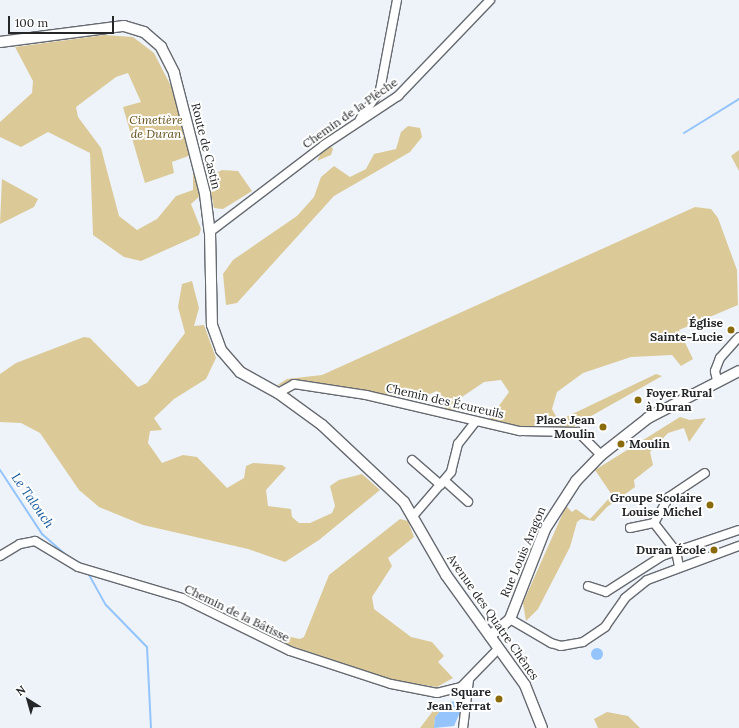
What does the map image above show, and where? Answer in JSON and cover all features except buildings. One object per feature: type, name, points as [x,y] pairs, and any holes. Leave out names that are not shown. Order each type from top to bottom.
[{"type":"street","points":[[351,128],[380,90],[398,0]]},
{"type":"street","name":"Chemin de la Plèche","points":[[210,232],[324,145],[351,128],[413,83],[490,0]]},
{"type":"street","name":"Route de Castin","points":[[0,42],[116,26],[136,29],[152,38],[174,73],[197,159],[210,232],[211,311],[215,338],[229,362],[240,372],[278,393]]},
{"type":"street","points":[[718,380],[715,371],[720,358],[739,337]]},
{"type":"street","name":"Rue Louis Aragon","points":[[490,636],[510,620],[555,509],[601,455],[652,416],[718,380],[739,371]]},
{"type":"street","name":"Chemin des Écureuils","points":[[278,393],[294,384],[366,395],[475,422],[520,431],[578,432],[601,455]]},
{"type":"street","name":"Avenue des Quatre Chênes","points":[[278,393],[322,426],[397,494],[414,515],[446,575],[525,685],[542,728]]},
{"type":"street","points":[[414,515],[443,483],[454,465],[458,444],[475,422]]},
{"type":"street","points":[[412,460],[468,502]]},
{"type":"street","points":[[630,528],[654,523],[669,497],[705,473]]},
{"type":"street","points":[[654,523],[676,551],[680,567]]},
{"type":"street","points":[[588,586],[606,592],[644,566],[676,551],[739,530]]},
{"type":"street","name":"Chemin de la Bâtisse","points":[[1,554],[35,541],[78,567],[182,598],[270,643],[316,661],[391,684],[437,693],[454,690],[469,680]]},
{"type":"street","points":[[510,620],[551,643],[561,646],[583,642],[605,627],[635,588],[680,567],[739,546]]},
{"type":"street","points":[[463,728],[469,680],[499,648]]},
{"type":"green space","name":"Cimetière de Duran","points":[[104,35],[133,37],[154,53],[174,92],[191,155],[172,162],[174,173],[145,183],[123,107],[141,102],[128,73],[116,77],[76,107],[78,117],[101,148],[119,216],[137,230],[157,219],[176,196],[193,190],[193,166],[202,194],[191,204],[201,229],[199,235],[141,261],[124,257],[93,235],[90,153],[48,132],[21,147],[0,137],[0,122],[32,93],[33,81],[15,47]]},
{"type":"green space","points":[[329,122],[335,133],[329,144],[333,149],[331,155],[317,161],[321,153],[317,143]]},
{"type":"green space","points":[[408,126],[420,128],[422,137],[410,152],[334,196],[237,303],[226,305],[223,274],[233,260],[297,216],[314,197],[321,177],[334,166],[350,177],[366,169],[374,154],[396,149],[401,132]]},
{"type":"green space","points":[[739,150],[739,171],[731,156]]},
{"type":"green space","points":[[222,170],[238,171],[252,191],[223,209],[214,208],[208,177]]},
{"type":"green space","points":[[2,179],[38,199],[34,207],[0,224]]},
{"type":"green space","points":[[695,207],[711,209],[718,218],[737,270],[738,305],[679,330],[693,359],[681,366],[672,355],[631,357],[583,373],[557,392],[552,409],[557,418],[562,419],[656,374],[662,376],[577,424],[566,435],[519,435],[483,428],[509,392],[501,380],[484,382],[462,397],[454,412],[444,408],[444,398],[437,391],[418,399],[296,382],[276,386],[287,379],[322,375]]},
{"type":"green space","points":[[192,281],[199,308],[194,326],[204,325],[216,358],[206,379],[174,399],[154,418],[162,430],[150,431],[148,443],[162,463],[183,455],[197,457],[227,488],[244,478],[246,466],[253,463],[282,465],[286,468],[266,490],[268,506],[291,509],[292,517],[299,523],[310,523],[332,513],[335,506],[330,486],[339,480],[362,474],[380,490],[319,540],[285,562],[248,549],[143,525],[99,507],[79,490],[40,433],[21,423],[0,422],[0,374],[16,363],[84,337],[90,338],[138,387],[147,383],[185,333],[178,307],[182,284]]},
{"type":"green space","points":[[680,417],[690,420],[706,418],[689,442],[684,428],[668,433],[650,452],[653,465],[634,480],[635,487],[607,507],[594,521],[581,519],[577,522],[570,547],[538,609],[526,621],[523,603],[566,506],[572,512],[576,509],[590,519],[612,495],[595,470]]},
{"type":"green space","points":[[400,519],[408,521],[414,537],[388,558],[392,566],[372,597],[374,609],[411,637],[432,642],[444,656],[438,662],[453,678],[437,687],[392,680],[289,645],[273,637],[272,633],[300,639],[304,637],[329,575]]},
{"type":"green space","points":[[448,702],[435,717],[434,728],[420,728],[439,703]]},
{"type":"green space","points":[[607,712],[628,716],[640,728],[598,728],[594,719]]},
{"type":"water","points":[[595,648],[599,648],[603,654],[599,660],[595,660],[591,656],[591,652]]},
{"type":"water","points":[[458,701],[460,712],[454,726],[434,728],[435,717],[448,702]]},
{"type":"waterway","points":[[684,133],[739,99]]},
{"type":"waterway","name":"Le Talouch","points":[[0,470],[42,534],[67,556]]},
{"type":"waterway","name":"Le Talouch","points":[[70,558],[88,567]]},
{"type":"waterway","name":"Le Talouch","points":[[88,573],[106,605],[147,647],[151,728]]},
{"type":"place","name":"Église Sainte-Lucie","points":[[731,330]]},
{"type":"place","name":"Foyer Rural à Duran","points":[[638,400]]},
{"type":"place","name":"Place Jean Moulin","points":[[603,427]]},
{"type":"place","name":"Moulin","points":[[621,444]]},
{"type":"place","name":"Groupe Scolaire Louise Michel","points":[[710,505]]},
{"type":"place","name":"Duran École","points":[[714,550]]},
{"type":"place","name":"Square Jean Ferrat","points":[[499,699]]}]
